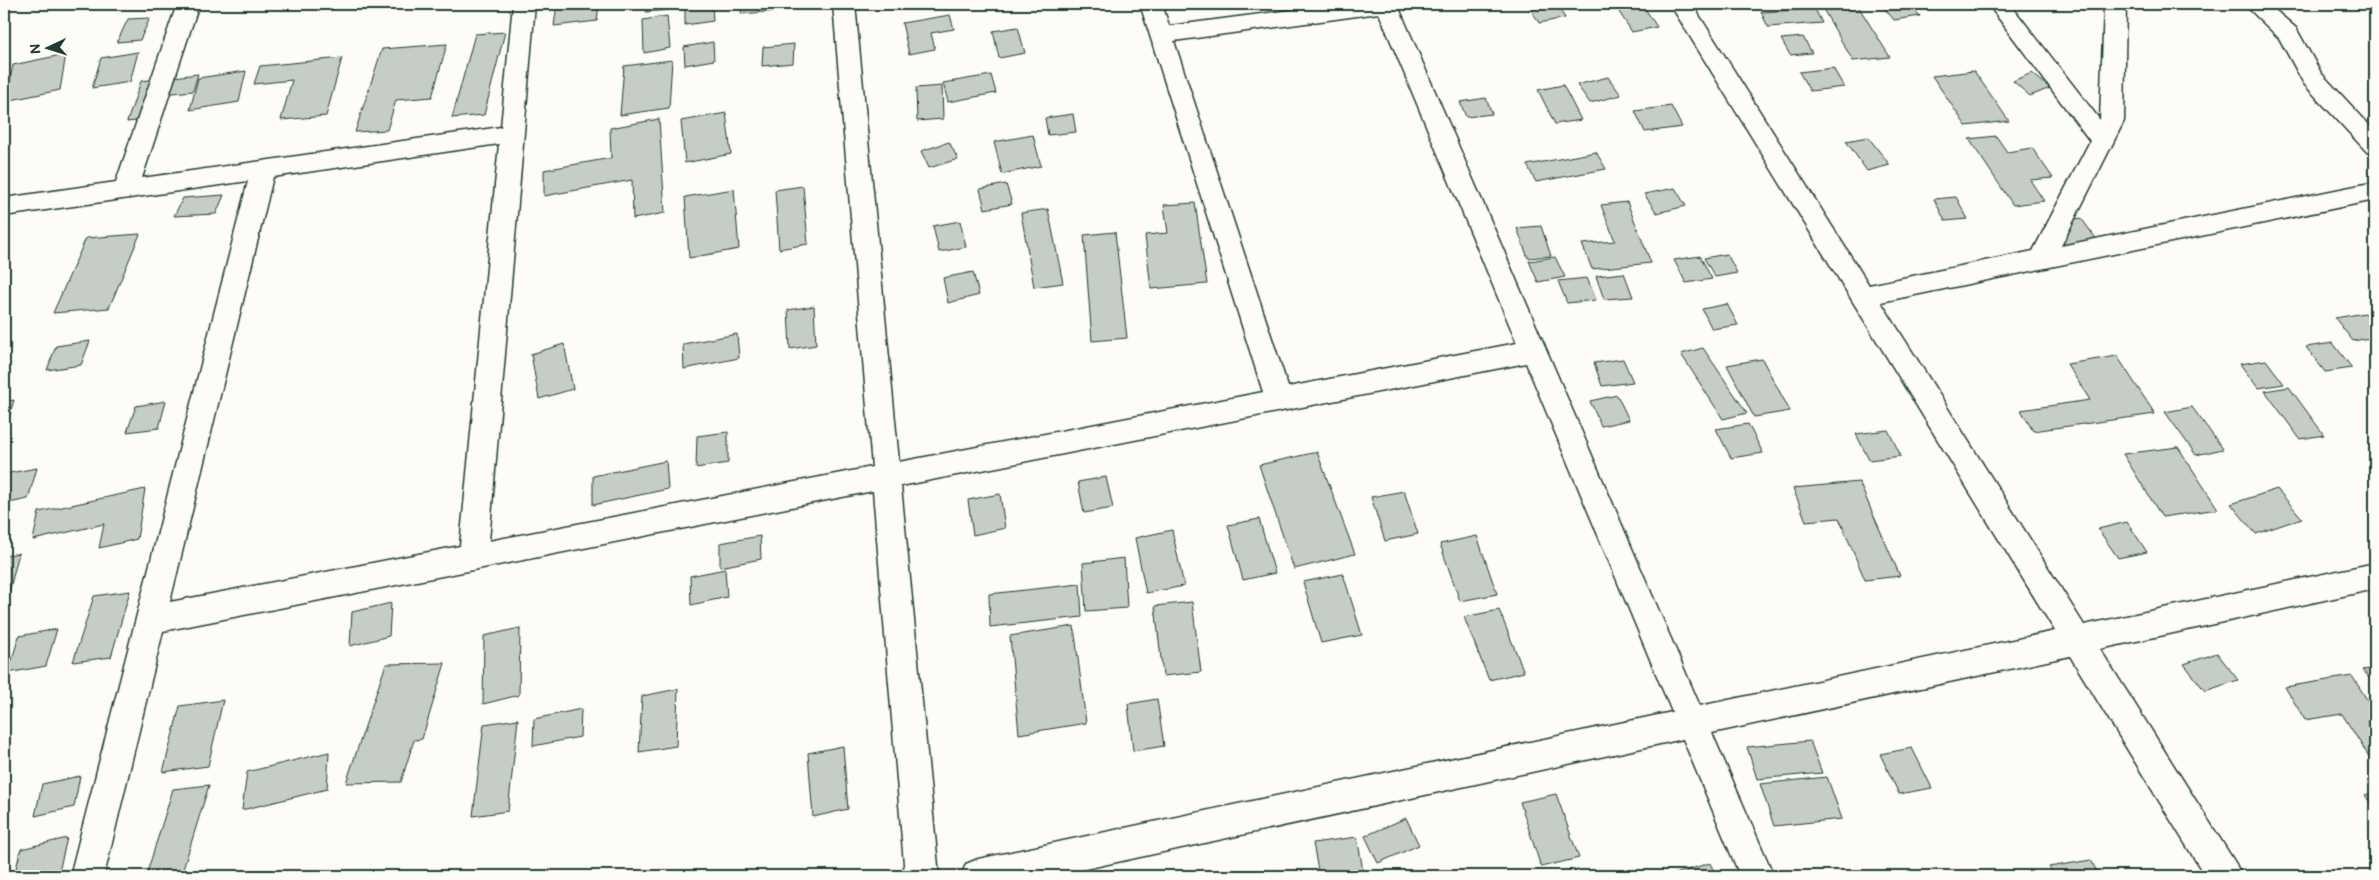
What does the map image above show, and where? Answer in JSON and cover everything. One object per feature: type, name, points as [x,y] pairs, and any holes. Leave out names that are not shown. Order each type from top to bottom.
[{"type":"street","points":[[126,189],[188,4]]},
{"type":"street","points":[[473,557],[524,4]]},
{"type":"street","points":[[844,4],[922,876]]},
{"type":"street","points":[[1151,4],[1279,400]]},
{"type":"street","points":[[1386,4],[1757,876]]},
{"type":"street","points":[[1162,35],[1390,4]]},
{"type":"street","points":[[1681,4],[2224,876]]},
{"type":"street","points":[[1999,4],[2102,139]]},
{"type":"street","points":[[2041,260],[2112,121],[2115,4]]},
{"type":"street","points":[[2255,4],[2288,33],[2312,78],[2375,146]]},
{"type":"street","points":[[4,207],[512,134]]},
{"type":"street","points":[[88,876],[263,170]]},
{"type":"street","points":[[1863,296],[2375,191]]},
{"type":"street","points":[[152,619],[1534,351]]},
{"type":"street","points":[[978,876],[2375,576]]},
{"type":"building","points":[[557,4],[599,4],[597,21],[554,26]]},
{"type":"building","points":[[647,4],[670,4],[669,10],[646,12]]},
{"type":"building","points":[[685,4],[712,4],[713,21],[685,25]]},
{"type":"building","points":[[742,4],[789,4],[789,10],[741,14]]},
{"type":"building","points":[[1556,4],[1565,18],[1539,23],[1530,8]]},
{"type":"building","points":[[1614,4],[1642,4],[1657,27],[1632,32]]},
{"type":"building","points":[[1881,4],[1910,4],[1920,16],[1894,20]]},
{"type":"building","points":[[1858,6],[1890,57],[1853,61],[1823,9]]},
{"type":"building","points":[[1815,9],[1822,23],[1768,27],[1761,12]]},
{"type":"building","points":[[950,15],[954,29],[931,33],[935,49],[909,54],[902,23]]},
{"type":"building","points":[[667,16],[670,48],[644,53],[643,20]]},
{"type":"building","points":[[150,18],[140,40],[117,42],[128,19]]},
{"type":"building","points":[[1018,27],[1025,53],[999,58],[993,31]]},
{"type":"building","points":[[505,32],[484,115],[452,118],[475,34]]},
{"type":"building","points":[[1803,37],[1812,53],[1790,55],[1781,39]]},
{"type":"building","points":[[713,42],[714,60],[685,65],[684,47]]},
{"type":"building","points":[[447,44],[432,97],[396,100],[387,130],[355,132],[382,49]]},
{"type":"building","points":[[794,44],[793,63],[762,66],[763,47]]},
{"type":"building","points":[[138,52],[130,82],[92,88],[101,58]]},
{"type":"building","points":[[66,54],[60,90],[6,101],[13,65]]},
{"type":"building","points":[[342,58],[326,116],[281,120],[292,80],[254,84],[260,66]]},
{"type":"building","points":[[672,60],[669,108],[620,115],[624,66]]},
{"type":"building","points":[[1833,68],[1844,87],[1810,91],[1799,72]]},
{"type":"building","points":[[246,71],[239,102],[190,110],[198,78]]},
{"type":"building","points":[[1974,71],[2009,121],[1966,126],[1932,76]]},
{"type":"building","points":[[2032,73],[2050,88],[2030,96],[2013,81]]},
{"type":"building","points":[[198,74],[193,91],[163,94],[155,119],[127,122],[141,81]]},
{"type":"building","points":[[991,75],[996,93],[948,102],[943,83]]},
{"type":"building","points":[[1608,77],[1621,95],[1590,103],[1577,85]]},
{"type":"building","points":[[1563,85],[1581,120],[1555,124],[1538,90]]},
{"type":"building","points":[[942,86],[943,119],[917,121],[916,88]]},
{"type":"building","points":[[1486,98],[1492,114],[1466,117],[1460,102]]},
{"type":"building","points":[[1671,106],[1682,127],[1645,132],[1635,111]]},
{"type":"building","points":[[726,113],[731,154],[685,163],[681,121]]},
{"type":"building","points":[[1073,114],[1076,132],[1048,135],[1045,118]]},
{"type":"building","points":[[659,119],[665,213],[633,219],[632,180],[544,196],[544,170],[611,158],[610,128]]},
{"type":"building","points":[[1033,135],[1041,166],[1002,174],[994,142]]},
{"type":"building","points":[[1996,136],[2007,152],[2032,148],[2053,178],[2030,180],[2044,201],[2013,205],[1969,139]]},
{"type":"building","points":[[1868,137],[1890,165],[1867,171],[1846,141]]},
{"type":"building","points":[[949,142],[958,159],[929,168],[921,151]]},
{"type":"building","points":[[1596,152],[1606,169],[1536,182],[1527,165]]},
{"type":"building","points":[[1006,184],[1012,204],[985,209],[980,189]]},
{"type":"building","points":[[803,186],[808,244],[779,249],[775,190]]},
{"type":"building","points":[[1675,188],[1686,206],[1657,213],[1644,194]]},
{"type":"building","points":[[734,189],[739,249],[689,258],[685,197]]},
{"type":"building","points":[[224,195],[216,214],[174,216],[183,198]]},
{"type":"building","points":[[1956,197],[1968,219],[1945,221],[1934,199]]},
{"type":"building","points":[[1627,202],[1651,263],[1592,269],[1582,244],[1615,241],[1601,205]]},
{"type":"building","points":[[1195,203],[1207,284],[1151,289],[1145,235],[1168,233],[1164,205]]},
{"type":"building","points":[[1048,209],[1063,283],[1034,287],[1021,213]]},
{"type":"building","points":[[2081,218],[2100,244],[2062,250],[2044,225]]},
{"type":"building","points":[[960,221],[966,247],[939,252],[933,226]]},
{"type":"building","points":[[1541,226],[1551,256],[1528,258],[1517,228]]},
{"type":"building","points":[[1115,232],[1127,338],[1092,341],[1084,235]]},
{"type":"building","points":[[140,234],[109,308],[53,313],[86,238]]},
{"type":"building","points":[[1727,254],[1737,273],[1715,277],[1704,258]]},
{"type":"building","points":[[1700,256],[1712,279],[1686,283],[1674,260]]},
{"type":"building","points":[[1555,257],[1565,277],[1538,282],[1529,261]]},
{"type":"building","points":[[973,272],[979,295],[948,303],[943,278]]},
{"type":"building","points":[[1624,273],[1633,297],[1604,299],[1596,276]]},
{"type":"building","points":[[1587,278],[1596,300],[1567,303],[1558,281]]},
{"type":"building","points":[[1727,304],[1738,325],[1712,329],[1702,309]]},
{"type":"building","points":[[814,306],[816,345],[790,349],[788,310]]},
{"type":"building","points":[[2365,313],[2375,325],[2375,337],[2353,341],[2335,318]]},
{"type":"building","points":[[737,334],[739,358],[684,369],[683,344]]},
{"type":"building","points":[[90,341],[81,365],[47,370],[56,346]]},
{"type":"building","points":[[2333,343],[2352,368],[2325,372],[2306,347]]},
{"type":"building","points":[[564,344],[573,389],[539,399],[531,354]]},
{"type":"building","points":[[1703,348],[1747,413],[1723,419],[1681,354]]},
{"type":"building","points":[[2117,356],[2155,414],[2033,431],[2021,410],[2090,400],[2067,364]]},
{"type":"building","points":[[1623,359],[1633,382],[1602,386],[1594,363]]},
{"type":"building","points":[[1762,359],[1790,411],[1754,417],[1727,365]]},
{"type":"building","points":[[2266,360],[2284,384],[2258,388],[2240,364]]},
{"type":"building","points":[[2289,387],[2324,435],[2300,439],[2265,391]]},
{"type":"building","points":[[1617,395],[1629,420],[1601,426],[1590,401]]},
{"type":"building","points":[[14,400],[7,424],[4,425],[4,402]]},
{"type":"building","points":[[166,401],[159,428],[127,432],[136,406]]},
{"type":"building","points":[[2192,407],[2223,449],[2196,455],[2165,412]]},
{"type":"building","points":[[1748,424],[1763,453],[1731,458],[1716,429]]},
{"type":"building","points":[[1888,430],[1901,456],[1869,460],[1856,434]]},
{"type":"building","points":[[728,432],[728,463],[696,468],[697,436]]},
{"type":"building","points":[[2178,447],[2218,509],[2162,517],[2123,454]]},
{"type":"building","points":[[1317,452],[1355,554],[1294,569],[1259,465]]},
{"type":"building","points":[[666,461],[668,489],[593,505],[593,476]]},
{"type":"building","points":[[37,468],[28,499],[4,504],[4,474]]},
{"type":"building","points":[[1106,477],[1113,508],[1084,513],[1078,482]]},
{"type":"building","points":[[1859,482],[1900,576],[1865,580],[1839,518],[1806,521],[1793,488]]},
{"type":"building","points":[[145,489],[137,539],[99,548],[104,524],[33,540],[39,512]]},
{"type":"building","points":[[2277,489],[2302,518],[2256,534],[2231,504]]},
{"type":"building","points":[[1404,491],[1418,534],[1385,541],[1371,497]]},
{"type":"building","points":[[1000,494],[1005,528],[973,535],[968,500]]},
{"type":"building","points":[[1259,519],[1275,573],[1243,580],[1228,525]]},
{"type":"building","points":[[2127,522],[2147,552],[2118,558],[2098,529]]},
{"type":"building","points":[[1172,530],[1184,586],[1146,593],[1135,538]]},
{"type":"building","points":[[760,536],[761,559],[720,567],[720,543]]},
{"type":"building","points":[[1477,536],[1497,594],[1460,601],[1440,544]]},
{"type":"building","points":[[19,553],[4,612],[4,556]]},
{"type":"building","points":[[1124,558],[1127,608],[1086,611],[1083,563]]},
{"type":"building","points":[[725,569],[727,597],[691,605],[690,576]]},
{"type":"building","points":[[1343,574],[1362,635],[1321,643],[1303,582]]},
{"type":"building","points":[[1080,584],[1082,617],[990,627],[989,594]]},
{"type":"building","points":[[130,591],[111,657],[73,662],[94,596]]},
{"type":"building","points":[[1192,602],[1201,672],[1163,676],[1155,606]]},
{"type":"building","points":[[391,603],[389,636],[350,646],[352,612]]},
{"type":"building","points":[[1499,610],[1524,672],[1489,680],[1464,617]]},
{"type":"building","points":[[1074,626],[1086,723],[1019,734],[1010,636]]},
{"type":"building","points":[[520,628],[519,695],[483,704],[484,636]]},
{"type":"building","points":[[57,629],[46,666],[8,673],[19,636]]},
{"type":"building","points":[[2217,653],[2238,680],[2205,691],[2184,664]]},
{"type":"building","points":[[445,663],[422,739],[414,740],[401,782],[346,783],[386,664]]},
{"type":"building","points":[[2375,668],[2375,686],[2363,670]]},
{"type":"building","points":[[2352,676],[2375,712],[2375,766],[2342,714],[2305,720],[2285,687]]},
{"type":"building","points":[[678,689],[676,746],[639,752],[642,696]]},
{"type":"building","points":[[1157,699],[1164,746],[1133,751],[1128,704]]},
{"type":"building","points":[[223,700],[208,766],[163,772],[180,706]]},
{"type":"building","points":[[581,709],[580,737],[533,746],[534,719]]},
{"type":"building","points":[[518,719],[508,811],[473,816],[484,724]]},
{"type":"building","points":[[1810,741],[1822,773],[1757,779],[1747,747]]},
{"type":"building","points":[[843,746],[848,809],[813,817],[808,753]]},
{"type":"building","points":[[1912,748],[1932,788],[1899,794],[1880,754]]},
{"type":"building","points":[[329,752],[327,789],[242,810],[247,772]]},
{"type":"building","points":[[80,776],[74,807],[35,816],[42,784]]},
{"type":"building","points":[[1827,777],[1842,819],[1774,826],[1760,784]]},
{"type":"building","points":[[209,785],[181,876],[146,876],[173,789]]},
{"type":"building","points":[[2375,792],[2375,810],[2365,795]]},
{"type":"building","points":[[1556,794],[1579,858],[1541,867],[1520,802]]},
{"type":"building","points":[[1406,818],[1419,845],[1378,863],[1365,836]]},
{"type":"building","points":[[1357,837],[1364,876],[1319,876],[1313,843]]},
{"type":"building","points":[[67,838],[58,876],[14,876],[21,849]]},
{"type":"building","points":[[2091,860],[2099,876],[2054,876],[2049,867]]},
{"type":"building","points":[[1710,863],[1716,876],[1668,876]]}]
